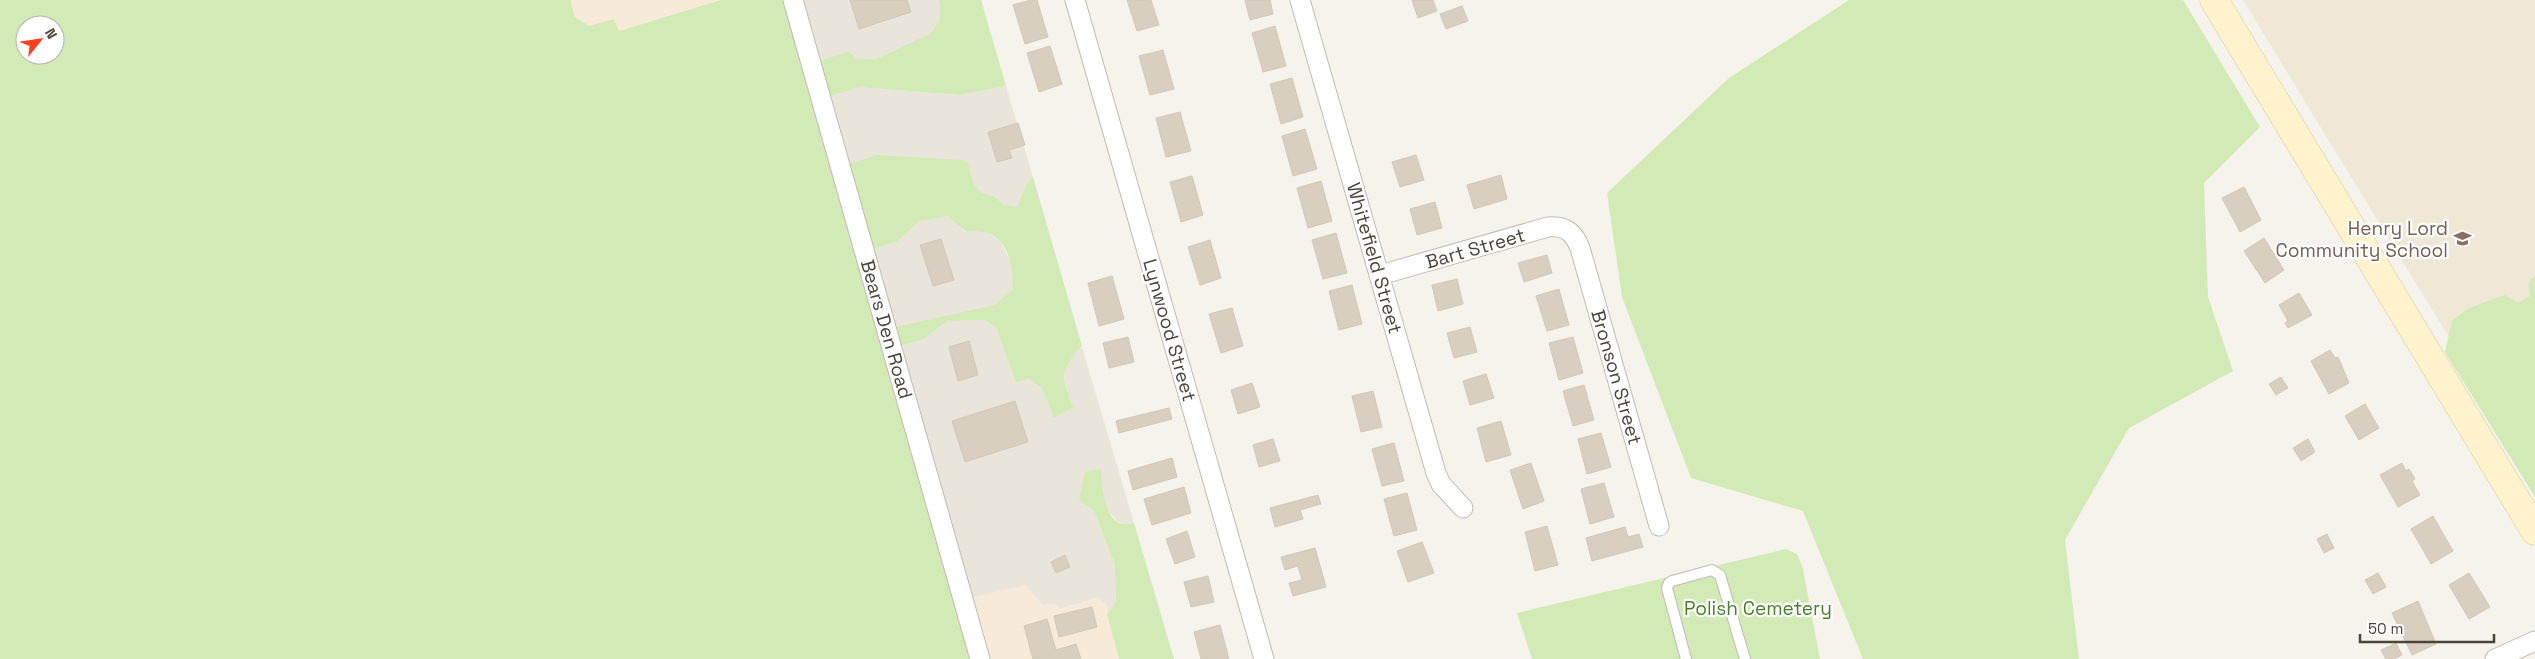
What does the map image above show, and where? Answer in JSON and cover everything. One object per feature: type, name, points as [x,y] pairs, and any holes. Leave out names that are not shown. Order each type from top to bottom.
[{"type":"main road","points":[[2214,0],[2535,532]]},
{"type":"street","name":"Bears Den Road","points":[[793,0],[980,659]]},
{"type":"street","name":"Lynwood Street","points":[[1075,0],[1264,659]]},
{"type":"street","name":"Whitefield Street","points":[[1300,0],[1436,473],[1441,484],[1463,508]]},
{"type":"street","name":"Bart Street","points":[[1380,275],[1548,226],[1563,227],[1569,230]]},
{"type":"street","name":"Bronson Street","points":[[1569,230],[1580,248],[1659,526]]},
{"type":"street","points":[[2495,659],[2535,641]]},
{"type":"lane","points":[[1686,659],[1667,588],[1672,581],[1712,570],[1720,575],[1745,659]]},
{"type":"shaded area","points":[[570,0],[721,0],[619,31],[614,19],[589,26],[575,17]]},
{"type":"shaded area","points":[[789,0],[939,0],[940,20],[931,33],[876,59],[816,62]]},
{"type":"shaded area","name":"Henry Lord Community School","points":[[2243,0],[2535,0],[2535,478]]},
{"type":"shaded area","points":[[1006,86],[1033,177],[1026,185],[1017,207],[1004,205],[994,196],[983,195],[975,188],[968,163],[840,168],[827,97],[860,87],[960,95]]},
{"type":"shaded area","points":[[947,215],[966,232],[982,230],[1000,240],[1013,268],[1013,289],[994,305],[885,329],[862,252],[897,242],[919,221]]},
{"type":"shaded area","points":[[985,320],[996,326],[1002,340],[1029,379],[1042,388],[1054,418],[1074,408],[1063,385],[1066,363],[1082,347],[1134,523],[1127,525],[1117,521],[1105,507],[1101,469],[1079,500],[1094,511],[1115,565],[1116,602],[1108,613],[1107,606],[1098,597],[1060,609],[1055,604],[1043,605],[965,599],[889,349],[924,339],[947,321]]},
{"type":"shaded area","points":[[1026,585],[1043,605],[1055,604],[1060,609],[1098,597],[1107,606],[1119,659],[975,659],[965,599]]},
{"type":"green space","points":[[0,0],[570,0],[575,17],[589,26],[614,19],[619,31],[721,0],[789,0],[816,62],[848,52],[858,59],[876,59],[931,33],[940,20],[939,0],[981,0],[1006,86],[960,95],[860,87],[827,97],[839,168],[877,155],[962,160],[968,163],[973,181],[978,190],[987,195],[994,196],[1004,205],[1017,207],[1026,185],[1033,177],[1082,346],[1069,362],[1064,375],[1066,389],[1074,408],[1054,418],[1042,388],[1029,379],[1016,382],[996,327],[985,320],[947,321],[924,339],[889,349],[975,659],[0,659]],"holes":[[[947,216],[967,232],[980,231],[990,234],[1004,246],[1011,266],[1013,289],[994,305],[885,329],[862,252],[897,242],[919,221]]]},
{"type":"green space","points":[[1849,0],[2183,0],[2260,127],[2204,183],[2208,297],[2233,371],[2129,428],[2065,540],[2079,659],[1863,659],[1803,511],[1691,478],[1622,297],[1607,193],[1729,78]]},
{"type":"green space","points":[[2535,275],[2535,497],[2445,352],[2452,321],[2469,308],[2505,295],[2518,303],[2530,296],[2529,283]]},
{"type":"green space","points":[[1101,469],[1104,496],[1110,515],[1116,521],[1124,524],[1134,523],[1174,659],[1119,659],[1107,614],[1116,602],[1115,565],[1094,511],[1079,500],[1085,472]]},
{"type":"green space","name":"Polish Cemetery","points":[[1786,549],[1797,554],[1803,569],[1820,659],[1532,659],[1517,613]]},
{"type":"building","points":[[850,0],[907,0],[911,12],[859,29]]},
{"type":"building","points":[[1037,0],[1048,37],[1025,44],[1013,5]]},
{"type":"building","points":[[1127,0],[1151,0],[1159,25],[1137,31]]},
{"type":"building","points":[[1245,0],[1270,0],[1273,14],[1250,20]]},
{"type":"building","points":[[1412,0],[1433,0],[1437,11],[1418,18]]},
{"type":"building","points":[[1462,6],[1468,21],[1446,29],[1440,14]]},
{"type":"building","points":[[1275,26],[1286,66],[1263,72],[1252,33]]},
{"type":"building","points":[[1050,46],[1062,84],[1039,92],[1027,53]]},
{"type":"building","points":[[1163,50],[1174,89],[1150,95],[1139,56]]},
{"type":"building","points":[[1292,78],[1303,117],[1281,124],[1270,84]]},
{"type":"building","points":[[1180,112],[1191,151],[1166,157],[1156,118]]},
{"type":"building","points":[[1018,123],[1025,145],[1009,150],[1012,158],[997,162],[988,132]]},
{"type":"building","points":[[1305,129],[1317,169],[1293,176],[1282,136]]},
{"type":"building","points":[[1416,155],[1424,180],[1400,187],[1392,162]]},
{"type":"building","points":[[1501,175],[1507,199],[1474,209],[1467,185]]},
{"type":"building","points":[[1192,176],[1203,215],[1181,222],[1170,182]]},
{"type":"building","points":[[1321,181],[1332,221],[1308,228],[1297,188]]},
{"type":"building","points":[[2244,187],[2261,220],[2240,232],[2222,198]]},
{"type":"building","points":[[1435,202],[1442,228],[1417,235],[1410,209]]},
{"type":"building","points":[[1336,233],[1347,273],[1323,279],[1312,240]]},
{"type":"building","points":[[2264,238],[2284,270],[2265,283],[2244,251]]},
{"type":"building","points":[[941,239],[954,280],[933,286],[920,245]]},
{"type":"building","points":[[1210,240],[1221,278],[1200,285],[1188,247]]},
{"type":"building","points":[[1547,255],[1552,273],[1524,282],[1518,263]]},
{"type":"building","points":[[1112,276],[1124,319],[1099,326],[1088,283]]},
{"type":"building","points":[[1457,279],[1463,304],[1438,311],[1432,285]]},
{"type":"building","points":[[1352,285],[1362,324],[1339,330],[1329,291]]},
{"type":"building","points":[[1559,289],[1569,325],[1547,331],[1536,296]]},
{"type":"building","points":[[2299,293],[2312,315],[2288,328],[2285,323],[2288,321],[2279,305]]},
{"type":"building","points":[[1232,308],[1243,346],[1221,353],[1209,314]]},
{"type":"building","points":[[1470,327],[1477,352],[1454,358],[1447,333]]},
{"type":"building","points":[[1128,337],[1134,362],[1109,368],[1103,343]]},
{"type":"building","points":[[1573,337],[1583,373],[1559,380],[1549,343]]},
{"type":"building","points":[[969,341],[978,375],[958,381],[949,347]]},
{"type":"building","points":[[2330,350],[2335,358],[2338,357],[2349,383],[2329,394],[2311,361]]},
{"type":"building","points":[[1486,374],[1494,398],[1470,405],[1463,381]]},
{"type":"building","points":[[2281,377],[2288,388],[2276,395],[2269,384]]},
{"type":"building","points":[[1252,383],[1260,407],[1238,414],[1231,390]]},
{"type":"building","points":[[1584,385],[1594,420],[1573,426],[1563,391]]},
{"type":"building","points":[[1373,391],[1382,427],[1361,432],[1352,396]]},
{"type":"building","points":[[1015,401],[1028,442],[965,462],[952,421]]},
{"type":"building","points":[[2365,404],[2379,428],[2359,440],[2345,416]]},
{"type":"building","points":[[1169,408],[1172,419],[1119,433],[1116,421]]},
{"type":"building","points":[[1501,421],[1511,455],[1486,462],[1477,428]]},
{"type":"building","points":[[1601,433],[1611,467],[1587,474],[1578,439]]},
{"type":"building","points":[[1273,439],[1280,461],[1259,467],[1253,445]]},
{"type":"building","points":[[2308,439],[2315,452],[2301,461],[2293,448]]},
{"type":"building","points":[[1394,443],[1404,481],[1382,486],[1372,449]]},
{"type":"building","points":[[1172,458],[1177,477],[1133,490],[1128,471]]},
{"type":"building","points":[[1531,463],[1544,501],[1523,509],[1510,470]]},
{"type":"building","points":[[2402,463],[2406,471],[2409,469],[2415,479],[2412,481],[2420,495],[2398,507],[2380,475]]},
{"type":"building","points":[[1604,483],[1614,517],[1590,524],[1581,489]]},
{"type":"building","points":[[1184,487],[1191,513],[1152,525],[1144,499]]},
{"type":"building","points":[[1407,493],[1417,530],[1394,536],[1384,499]]},
{"type":"building","points":[[1318,495],[1321,504],[1300,510],[1303,519],[1275,527],[1270,508]]},
{"type":"building","points":[[2433,516],[2453,551],[2431,564],[2411,529]]},
{"type":"building","points":[[1547,526],[1558,565],[1535,571],[1525,532]]},
{"type":"building","points":[[1625,527],[1628,537],[1639,534],[1643,547],[1592,561],[1586,538]]},
{"type":"building","points":[[1187,531],[1195,557],[1175,564],[1166,539]]},
{"type":"building","points":[[2327,534],[2334,548],[2324,553],[2317,539]]},
{"type":"building","points":[[1422,542],[1434,573],[1408,582],[1397,551]]},
{"type":"building","points":[[1315,548],[1326,587],[1293,596],[1289,583],[1302,580],[1298,566],[1285,570],[1281,557]]},
{"type":"building","points":[[1065,555],[1070,567],[1056,573],[1051,562]]},
{"type":"building","points":[[2378,573],[2386,587],[2373,594],[2365,580]]},
{"type":"building","points":[[2469,573],[2490,607],[2469,619],[2449,585]]},
{"type":"building","points":[[1208,576],[1214,602],[1191,607],[1184,582]]},
{"type":"building","points":[[2418,601],[2436,644],[2412,655],[2392,613]]},
{"type":"building","points":[[1092,607],[1097,627],[1059,637],[1054,616]]},
{"type":"building","points":[[1047,619],[1056,650],[1076,644],[1081,659],[1033,659],[1024,626]]},
{"type":"building","points":[[1220,625],[1229,659],[1201,659],[1194,632]]},
{"type":"building","points":[[2396,643],[2402,655],[2394,659],[2386,659],[2381,650]]},
{"type":"place","name":"Henry Lord Community School","points":[[2462,239]]}]
